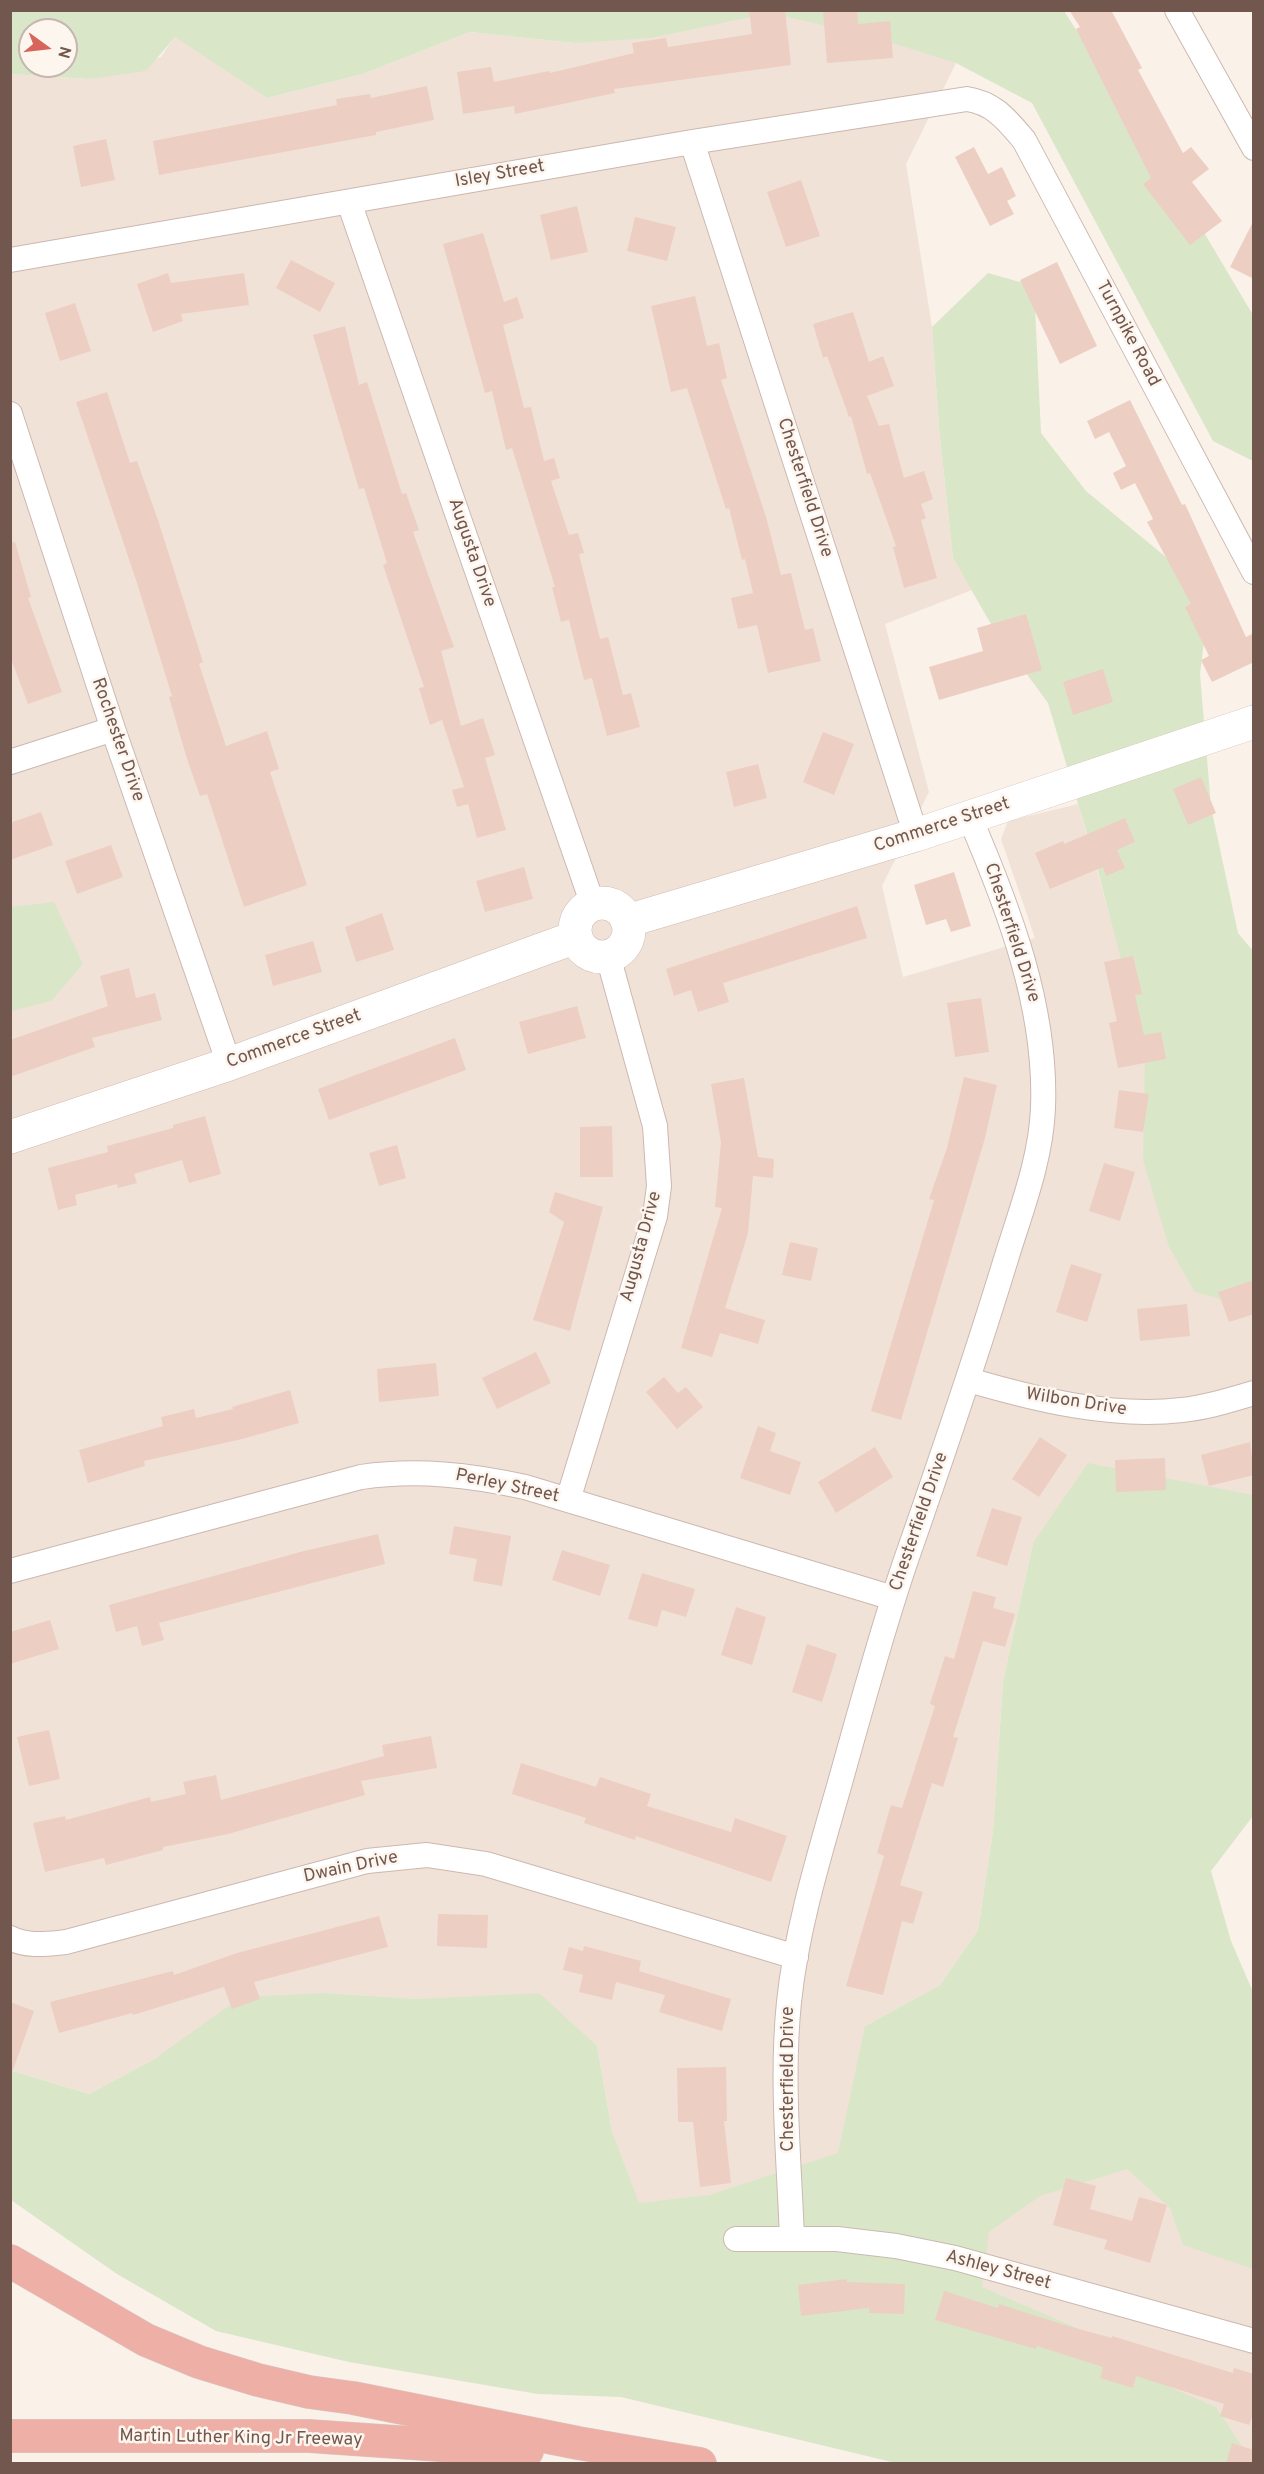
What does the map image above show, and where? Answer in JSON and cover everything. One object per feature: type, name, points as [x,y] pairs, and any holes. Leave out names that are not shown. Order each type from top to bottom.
[{"type":"highway","points":[[10,2261],[146,2340],[199,2362],[258,2380],[309,2392],[353,2398],[567,2440],[700,2463]]},
{"type":"highway","name":"Martin Luther King Jr Freeway","points":[[10,2436],[207,2438],[309,2436],[687,2463]]},
{"type":"street","points":[[1177,10],[1254,148]]},
{"type":"street","name":"Isley Street","points":[[10,260],[693,142],[967,99],[990,105]]},
{"type":"street","name":"Turnpike Road","points":[[990,105],[1007,119],[1024,140],[1254,572]]},
{"type":"street","name":"Chesterfield Drive","points":[[693,142],[916,835]]},
{"type":"street","name":"Augusta Drive","points":[[349,201],[593,905]]},
{"type":"street","name":"Rochester Drive","points":[[10,414],[112,729],[229,1064]]},
{"type":"street","name":"Commerce Street","points":[[627,921],[970,818],[1254,722]]},
{"type":"street","points":[[10,762],[112,729]]},
{"type":"street","name":"Chesterfield Drive","points":[[792,2238],[786,2047],[796,1957],[814,1875],[893,1598],[969,1380],[1037,1156],[1043,1112],[1043,1078],[1038,1022],[1028,978],[985,854],[970,818]]},
{"type":"street","points":[[607,904],[615,907],[627,921],[629,928],[624,946],[608,956],[595,956],[587,952],[576,937],[579,916],[593,905],[607,904]]},
{"type":"street","name":"Commerce Street","points":[[10,1137],[229,1064],[576,937]]},
{"type":"street","name":"Augusta Drive","points":[[568,1500],[655,1216],[659,1186],[659,1156],[655,1126],[608,956]]},
{"type":"street","name":"Wilbon Drive","points":[[969,1380],[1016,1393],[1109,1410],[1139,1413],[1184,1410],[1254,1393]]},
{"type":"street","name":"Perley Street","points":[[10,1571],[362,1477],[391,1473],[436,1473],[481,1477],[568,1500],[893,1598]]},
{"type":"street","name":"Dwain Drive","points":[[10,1938],[21,1943],[36,1945],[66,1942],[367,1861],[427,1855],[486,1864],[796,1957]]},
{"type":"street","name":"Ashley Street","points":[[736,2239],[837,2239],[896,2246],[955,2258],[1254,2341]]},
{"type":"shaded area","points":[[733,10],[915,11],[956,63],[906,164],[932,327],[939,428],[953,558],[972,590],[885,624],[929,792],[882,886],[903,977],[1035,938],[1001,839],[1008,821],[1078,804],[1115,934],[1253,1039],[1253,1505],[1033,1543],[1003,1681],[993,1831],[978,1930],[940,1985],[865,2026],[1253,2161],[1253,2463],[638,2203],[612,2131],[597,2046],[419,1999],[326,1993],[156,2058],[89,2094],[11,2070],[10,74],[18,74],[18,78],[90,79],[161,57],[175,36],[267,98],[363,74],[470,32],[574,43]]},
{"type":"green space","points":[[10,11],[1064,11],[1171,177],[1253,315],[1253,461],[1213,441],[1032,103],[956,63],[870,36],[770,13],[651,38],[574,43],[470,32],[363,74],[267,98],[175,37],[146,71],[90,79],[74,78],[78,78],[78,18],[18,18],[18,74],[11,74]]},
{"type":"green space","points":[[988,273],[1034,286],[1041,433],[1086,491],[1167,558],[1209,600],[1200,674],[1211,807],[1238,933],[1253,951],[1253,1308],[1195,1292],[1169,1247],[1143,1160],[1145,1050],[1096,864],[1048,703],[995,631],[953,558],[939,428],[932,327]]},
{"type":"green space","points":[[54,902],[83,964],[51,1001],[11,1011],[11,907]]},
{"type":"green space","points":[[1088,1463],[1253,1495],[1253,1816],[1211,1871],[1231,1941],[1253,1992],[1253,2269],[1183,2245],[1170,2208],[1127,2169],[1040,2196],[989,2232],[982,2287],[1077,2328],[1109,2352],[1172,2388],[1216,2407],[1253,2463],[896,2463],[621,2397],[538,2394],[349,2362],[216,2331],[117,2274],[11,2200],[10,2070],[89,2094],[156,2058],[241,1997],[326,1993],[419,1999],[539,1993],[597,2046],[612,2131],[639,2203],[709,2195],[838,2153],[865,2026],[940,1985],[978,1930],[993,1831],[1003,1681],[1033,1543]]},
{"type":"building","points":[[749,10],[785,10],[791,65],[614,89],[615,93],[515,114],[514,106],[463,114],[457,72],[491,67],[494,82],[549,71],[550,73],[634,53],[632,43],[666,38],[668,47],[752,34]]},
{"type":"building","points":[[823,10],[857,10],[858,24],[890,21],[893,58],[827,63]]},
{"type":"building","points":[[1069,10],[1111,10],[1142,68],[1138,70],[1183,153],[1191,147],[1209,169],[1192,182],[1222,221],[1190,245],[1143,184],[1151,178],[1076,29],[1080,27]]},
{"type":"building","points":[[427,86],[434,120],[376,132],[376,135],[159,175],[153,141],[337,105],[336,99],[370,94],[371,98]]},
{"type":"building","points":[[106,139],[115,180],[81,187],[73,146]]},
{"type":"building","points":[[974,147],[988,174],[1002,167],[1016,196],[1007,201],[1014,214],[990,226],[955,157]]},
{"type":"building","points":[[801,180],[820,236],[786,247],[767,192]]},
{"type":"building","points":[[577,206],[588,252],[551,260],[540,215]]},
{"type":"building","points":[[635,217],[676,227],[667,261],[627,251]]},
{"type":"building","points":[[1254,220],[1254,279],[1230,267]]},
{"type":"building","points":[[483,233],[504,302],[517,297],[524,318],[503,325],[524,408],[531,407],[544,461],[554,458],[560,478],[551,481],[569,535],[578,533],[584,553],[579,554],[600,639],[608,637],[623,695],[631,693],[640,727],[607,736],[592,678],[584,680],[569,620],[561,622],[552,587],[555,587],[512,448],[506,450],[492,391],[485,393],[443,244]]},
{"type":"building","points":[[291,260],[335,283],[320,312],[276,288]]},
{"type":"building","points":[[1057,262],[1097,346],[1060,364],[1020,280]]},
{"type":"building","points":[[168,273],[171,283],[244,273],[249,305],[181,314],[183,321],[153,332],[137,284]]},
{"type":"building","points":[[695,296],[707,346],[719,343],[727,378],[721,380],[766,517],[781,575],[791,573],[805,630],[813,628],[821,661],[768,673],[757,625],[738,629],[731,598],[753,593],[745,559],[742,560],[729,508],[726,509],[687,388],[671,392],[651,306]]},
{"type":"building","points":[[75,303],[91,351],[60,361],[45,313]]},
{"type":"building","points":[[853,312],[869,362],[883,356],[894,386],[867,396],[879,426],[889,424],[904,478],[924,471],[933,499],[921,504],[926,518],[921,520],[937,578],[904,588],[893,547],[896,546],[870,473],[867,474],[851,416],[849,417],[827,356],[823,358],[813,324]]},
{"type":"building","points":[[345,326],[359,385],[367,382],[402,494],[406,493],[419,530],[413,532],[454,647],[441,651],[461,726],[483,718],[495,755],[485,758],[506,830],[477,838],[468,804],[457,807],[452,790],[464,787],[442,720],[430,725],[419,688],[424,687],[383,565],[387,563],[364,488],[359,489],[313,335]]},
{"type":"building","points":[[107,392],[130,463],[137,461],[158,520],[203,662],[199,664],[226,746],[267,731],[279,769],[270,772],[307,885],[244,907],[207,794],[200,796],[187,759],[169,697],[172,696],[137,583],[76,402]]},
{"type":"building","points":[[1130,400],[1182,505],[1185,504],[1246,637],[1254,633],[1254,662],[1212,682],[1201,660],[1209,656],[1185,607],[1191,604],[1147,522],[1153,519],[1135,483],[1121,490],[1113,473],[1126,466],[1109,432],[1095,439],[1087,421]]},
{"type":"building","points":[[15,542],[31,597],[28,598],[62,692],[28,704],[10,656],[10,543]]},
{"type":"building","points":[[1026,614],[1042,670],[939,700],[929,667],[983,651],[977,628]]},
{"type":"building","points":[[1103,669],[1113,702],[1073,715],[1063,682]]},
{"type":"building","points":[[823,732],[854,744],[834,795],[803,782]]},
{"type":"building","points":[[758,764],[767,798],[734,807],[726,772]]},
{"type":"building","points":[[1201,777],[1216,813],[1188,825],[1173,789]]},
{"type":"building","points":[[41,812],[53,845],[10,860],[10,823]]},
{"type":"building","points":[[1125,818],[1135,842],[1117,850],[1125,868],[1106,876],[1103,867],[1050,889],[1035,853],[1063,841],[1064,844]]},
{"type":"building","points":[[111,845],[123,877],[77,894],[65,861]]},
{"type":"building","points":[[524,867],[533,899],[485,912],[476,881]]},
{"type":"building","points":[[954,872],[971,926],[951,932],[946,919],[926,925],[914,885]]},
{"type":"building","points":[[857,906],[867,938],[723,983],[729,1002],[698,1012],[691,990],[674,996],[666,969]]},
{"type":"building","points":[[382,913],[394,950],[356,962],[345,927]]},
{"type":"building","points":[[313,941],[322,972],[273,986],[265,955]]},
{"type":"building","points":[[1133,956],[1142,994],[1135,995],[1144,1035],[1161,1032],[1166,1059],[1118,1068],[1109,1023],[1117,1021],[1104,962]]},
{"type":"building","points":[[129,968],[136,998],[155,993],[162,1020],[92,1038],[95,1047],[10,1077],[10,1040],[108,1006],[100,976]]},
{"type":"building","points":[[981,998],[989,1052],[955,1057],[947,1003]]},
{"type":"building","points":[[577,1006],[586,1038],[528,1054],[519,1022]]},
{"type":"building","points":[[455,1038],[466,1070],[329,1120],[318,1089]]},
{"type":"building","points":[[964,1077],[997,1085],[985,1138],[901,1420],[871,1411],[934,1200],[929,1199],[947,1148]]},
{"type":"building","points":[[744,1078],[758,1157],[774,1159],[773,1178],[753,1176],[748,1233],[725,1308],[765,1320],[758,1344],[720,1333],[712,1357],[681,1348],[722,1208],[715,1207],[721,1142],[711,1084]]},
{"type":"building","points":[[1119,1090],[1149,1094],[1143,1132],[1114,1128]]},
{"type":"building","points":[[205,1116],[221,1174],[189,1183],[182,1160],[134,1174],[137,1183],[118,1188],[117,1184],[75,1195],[77,1205],[58,1210],[48,1168],[108,1152],[107,1146],[173,1128],[173,1125]]},
{"type":"building","points":[[612,1126],[613,1177],[580,1177],[580,1127]]},
{"type":"building","points":[[397,1145],[406,1178],[379,1186],[369,1153]]},
{"type":"building","points":[[1104,1163],[1135,1172],[1120,1221],[1089,1211]]},
{"type":"building","points":[[555,1192],[603,1207],[570,1331],[533,1320],[564,1222],[549,1212]]},
{"type":"building","points":[[790,1242],[818,1248],[811,1281],[782,1275]]},
{"type":"building","points":[[1071,1264],[1102,1274],[1087,1322],[1056,1312]]},
{"type":"building","points":[[1254,1280],[1254,1314],[1229,1322],[1218,1292]]},
{"type":"building","points":[[1187,1304],[1190,1336],[1140,1341],[1137,1309]]},
{"type":"building","points":[[536,1352],[551,1383],[497,1409],[482,1378]]},
{"type":"building","points":[[436,1363],[439,1396],[379,1402],[377,1369]]},
{"type":"building","points":[[664,1377],[678,1393],[686,1387],[703,1407],[677,1429],[646,1392]]},
{"type":"building","points":[[290,1390],[299,1423],[242,1439],[144,1461],[145,1466],[88,1483],[79,1450],[163,1426],[161,1417],[194,1409],[196,1418],[233,1409],[232,1407]]},
{"type":"building","points":[[758,1426],[776,1433],[770,1451],[801,1462],[790,1495],[740,1478]]},
{"type":"building","points":[[1040,1437],[1067,1455],[1039,1497],[1012,1479]]},
{"type":"building","points":[[1250,1442],[1254,1475],[1209,1486],[1201,1455]]},
{"type":"building","points":[[875,1447],[893,1477],[836,1513],[818,1482]]},
{"type":"building","points":[[1165,1458],[1166,1490],[1116,1492],[1115,1460]]},
{"type":"building","points":[[992,1508],[1022,1517],[1007,1566],[976,1556]]},
{"type":"building","points":[[454,1526],[511,1536],[502,1586],[473,1581],[477,1559],[449,1554]]},
{"type":"building","points":[[378,1534],[385,1564],[159,1623],[164,1640],[142,1646],[137,1626],[116,1632],[109,1605],[300,1552]]},
{"type":"building","points":[[562,1550],[610,1565],[600,1596],[552,1580]]},
{"type":"building","points":[[642,1573],[695,1589],[686,1617],[662,1610],[657,1627],[628,1619]]},
{"type":"building","points":[[973,1591],[996,1597],[993,1608],[1015,1614],[1005,1647],[983,1641],[953,1737],[958,1738],[943,1787],[932,1783],[900,1885],[923,1892],[913,1924],[902,1921],[883,1995],[846,1986],[884,1856],[877,1853],[891,1805],[902,1808],[935,1706],[930,1704],[945,1656],[954,1659]]},
{"type":"building","points":[[736,1607],[766,1617],[752,1665],[721,1655]]},
{"type":"building","points":[[50,1620],[59,1649],[10,1664],[10,1632]]},
{"type":"building","points":[[807,1644],[837,1654],[822,1702],[792,1692]]},
{"type":"building","points":[[49,1730],[60,1779],[29,1786],[17,1737]]},
{"type":"building","points":[[431,1736],[437,1768],[361,1781],[365,1795],[228,1834],[163,1847],[163,1850],[106,1865],[104,1858],[45,1872],[33,1823],[65,1816],[66,1820],[150,1797],[151,1802],[186,1794],[183,1782],[216,1775],[221,1800],[384,1756],[382,1745]]},
{"type":"building","points":[[521,1763],[596,1787],[600,1777],[651,1794],[647,1806],[731,1832],[735,1818],[787,1836],[771,1882],[636,1836],[635,1840],[584,1823],[586,1818],[512,1794]]},
{"type":"building","points":[[438,1914],[488,1915],[487,1948],[437,1946]]},
{"type":"building","points":[[379,1916],[388,1947],[254,1982],[260,1999],[232,2009],[224,1987],[133,2015],[132,2013],[59,2033],[50,2002],[173,1971],[174,1975],[237,1953]]},
{"type":"building","points":[[584,1946],[641,1961],[639,1971],[731,1999],[722,2031],[659,2012],[665,1995],[616,1982],[612,2000],[579,1992],[583,1975],[563,1970],[569,1947],[583,1951]]},
{"type":"building","points":[[10,2002],[34,2011],[13,2070],[10,2070]]},
{"type":"building","points":[[726,2067],[727,2121],[724,2121],[731,2183],[700,2187],[693,2122],[678,2122],[677,2068]]},
{"type":"building","points":[[1066,2178],[1096,2186],[1090,2209],[1132,2221],[1139,2197],[1167,2205],[1150,2263],[1104,2249],[1107,2240],[1053,2225]]},
{"type":"building","points":[[847,2279],[847,2282],[905,2284],[904,2314],[869,2313],[869,2308],[801,2316],[798,2285]]},
{"type":"building","points":[[944,2291],[998,2308],[999,2304],[1068,2326],[1112,2338],[1112,2336],[1233,2373],[1234,2368],[1254,2374],[1254,2411],[1249,2425],[1220,2416],[1224,2404],[1136,2376],[1133,2388],[1100,2378],[1103,2367],[1037,2346],[1036,2349],[935,2320]]},
{"type":"building","points":[[1232,2443],[1254,2450],[1254,2463],[1226,2463]]}]
